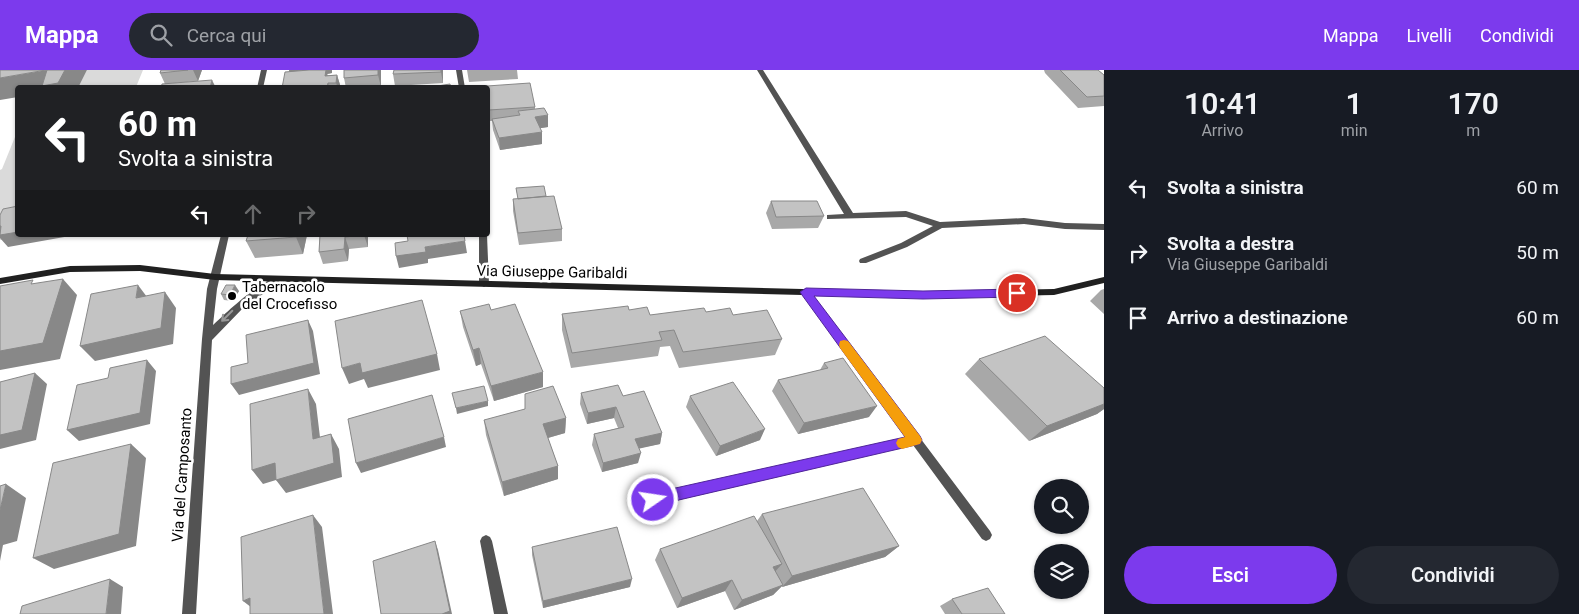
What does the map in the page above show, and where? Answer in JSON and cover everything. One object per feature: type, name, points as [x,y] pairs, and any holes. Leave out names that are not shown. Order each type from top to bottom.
[{"type":"street","points":[[261,85],[264,70]]},
{"type":"street","points":[[459,70],[462,85]]},
{"type":"street","points":[[760,70],[850,216]]},
{"type":"street","points":[[830,217],[906,214],[940,225],[1024,221],[1065,226],[1104,227]]},
{"type":"street","points":[[863,262],[904,245],[940,225]]},
{"type":"street","name":"Via del Camposanto","points":[[189,614],[207,339],[212,290],[225,237]]},
{"type":"street","points":[[482,237],[484,284]]},
{"type":"street","name":"Via Giuseppe Garibaldi","points":[[0,282],[70,268],[140,268],[215,277],[923,295],[1054,292],[1104,280]]},
{"type":"street","points":[[207,339],[228,314],[256,292],[280,279]]},
{"type":"street","points":[[806,292],[986,535]]},
{"type":"street","points":[[653,500],[915,440]]},
{"type":"street","points":[[486,541],[501,614]]},
{"type":"shaded area","points":[[87,70],[143,70],[137,85],[80,85]]},
{"type":"shaded area","points":[[15,137],[15,223],[6,239],[0,240],[0,170]]},
{"type":"building","points":[[0,70],[46,70],[0,78]]},
{"type":"building","points":[[47,70],[65,70],[58,83],[42,85]]},
{"type":"building","points":[[161,70],[188,70],[160,73]]},
{"type":"building","points":[[326,70],[325,76],[337,75],[336,83],[328,83],[328,85],[283,85],[285,72]]},
{"type":"building","points":[[344,70],[378,70],[378,75],[344,78]]},
{"type":"building","points":[[394,70],[441,70],[441,72],[393,74]]},
{"type":"building","points":[[1060,70],[1098,70],[1104,75],[1104,96],[1087,97]]},
{"type":"building","points":[[212,80],[211,85],[162,84]]},
{"type":"building","points":[[530,83],[535,107],[490,110],[490,86]]},
{"type":"building","points":[[544,108],[548,115],[535,117],[542,132],[499,138],[492,119],[520,115],[518,111]]},
{"type":"building","points":[[544,186],[546,196],[518,199],[516,188]]},
{"type":"building","points":[[554,196],[562,229],[518,233],[513,199]]},
{"type":"building","points":[[771,201],[817,201],[824,216],[776,217]]},
{"type":"building","points":[[15,207],[15,232],[0,235],[0,215],[3,209]]},
{"type":"building","points":[[247,237],[296,237],[246,241]]},
{"type":"building","points":[[320,237],[345,237],[344,249],[319,252]]},
{"type":"building","points":[[407,237],[464,237],[465,241],[425,247],[426,252],[396,256],[395,243],[408,241]]},
{"type":"building","points":[[63,279],[43,343],[0,351],[0,286],[33,280],[31,284]]},
{"type":"building","points":[[138,285],[136,298],[165,292],[161,328],[80,346],[91,294]]},
{"type":"building","points":[[226,285],[235,285],[230,295],[221,294]]},
{"type":"building","points":[[422,300],[437,354],[362,373],[360,363],[342,368],[335,321]]},
{"type":"building","points":[[489,304],[491,310],[515,304],[543,372],[491,386],[479,348],[473,350],[460,311]]},
{"type":"building","points":[[628,306],[629,310],[647,307],[650,315],[704,308],[706,312],[730,308],[733,315],[767,310],[782,339],[683,352],[674,330],[659,332],[662,340],[572,353],[562,314]]},
{"type":"building","points":[[308,320],[314,363],[231,384],[231,367],[248,363],[246,335]]},
{"type":"building","points":[[1045,336],[1104,388],[1104,404],[1047,426],[979,359]]},
{"type":"building","points":[[843,358],[877,406],[804,423],[778,380],[828,368],[824,363]]},
{"type":"building","points":[[147,360],[140,413],[67,430],[77,385],[108,378],[110,368]]},
{"type":"building","points":[[35,373],[22,430],[0,435],[0,382]]},
{"type":"building","points":[[733,382],[765,429],[720,446],[690,396]]},
{"type":"building","points":[[618,385],[623,396],[644,391],[662,433],[635,439],[641,453],[603,463],[594,434],[624,427],[616,407],[588,413],[581,393]]},
{"type":"building","points":[[484,386],[488,401],[456,408],[452,393]]},
{"type":"building","points":[[553,386],[566,418],[543,424],[558,466],[502,482],[484,420],[525,409],[525,394]]},
{"type":"building","points":[[308,389],[313,439],[331,434],[334,463],[276,480],[275,463],[252,470],[250,404]]},
{"type":"building","points":[[432,395],[444,437],[356,463],[348,419]]},
{"type":"building","points":[[131,444],[119,534],[33,558],[53,463]]},
{"type":"building","points":[[6,484],[0,510],[0,486]]},
{"type":"building","points":[[863,488],[899,546],[792,576],[762,514]]},
{"type":"building","points":[[313,515],[324,614],[250,614],[250,598],[243,601],[241,537]]},
{"type":"building","points":[[754,516],[782,564],[773,567],[783,585],[742,600],[732,580],[682,598],[660,549]]},
{"type":"building","points":[[617,527],[632,579],[543,601],[532,547]]},
{"type":"building","points":[[435,541],[450,611],[442,614],[381,614],[373,561]]},
{"type":"building","points":[[110,579],[106,614],[20,614],[22,606]]},
{"type":"building","points":[[988,588],[1005,614],[962,614],[952,599]]},
{"type":"slow traffic","points":[[844,345],[915,440],[902,443]]},
{"type":"place","name":"Tabernacolo del Crocefisso","points":[[232,296]]},
{"type":"route","points":[[653,500],[915,440],[806,292],[923,295],[1017,293]]}]
